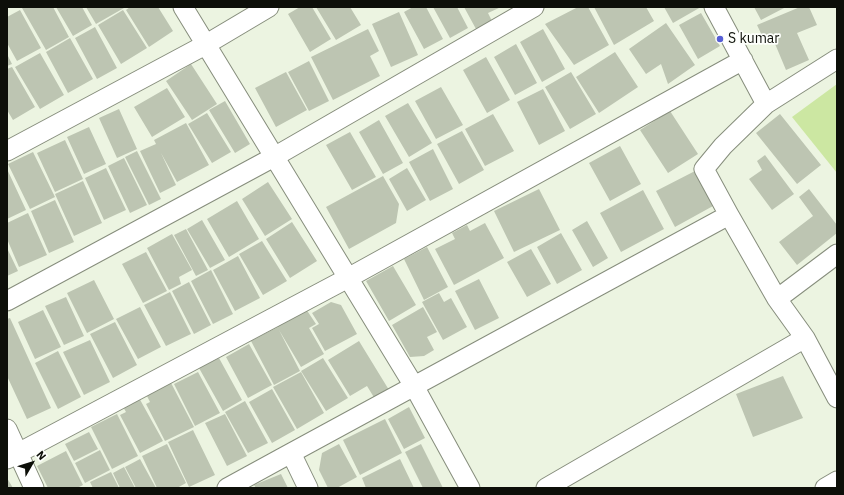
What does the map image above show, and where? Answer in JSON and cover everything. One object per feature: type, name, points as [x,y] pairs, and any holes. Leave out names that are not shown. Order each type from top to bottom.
[{"type":"street","points":[[183,7],[414,386],[470,488]]},
{"type":"street","points":[[7,151],[205,44],[269,7]]},
{"type":"street","points":[[7,301],[274,156],[534,7]]},
{"type":"street","points":[[714,7],[766,104]]},
{"type":"street","points":[[837,59],[766,104],[724,146],[704,169],[777,299],[805,338],[837,398]]},
{"type":"street","points":[[13,457],[348,278],[743,60]]},
{"type":"street","points":[[227,488],[729,215]]},
{"type":"street","points":[[777,299],[837,254]]},
{"type":"street","points":[[546,488],[805,338]]},
{"type":"street","points":[[7,429],[13,457],[34,488]]},
{"type":"street","points":[[291,453],[308,488]]},
{"type":"street","points":[[824,488],[837,481]]},
{"type":"green space","points":[[837,84],[837,173],[792,117]]},
{"type":"building","points":[[53,7],[69,37],[46,50],[22,8]]},
{"type":"building","points":[[56,7],[82,7],[92,25],[73,36]]},
{"type":"building","points":[[86,7],[123,7],[124,8],[96,24]]},
{"type":"building","points":[[130,7],[158,7],[173,31],[149,47],[126,10]]},
{"type":"building","points":[[300,7],[312,7],[331,39],[310,52],[288,14]]},
{"type":"building","points":[[316,7],[350,7],[361,25],[336,40]]},
{"type":"building","points":[[413,7],[426,7],[443,39],[424,49],[404,12]]},
{"type":"building","points":[[433,7],[457,7],[468,28],[450,38]]},
{"type":"building","points":[[464,7],[501,7],[488,13],[492,21],[476,29]]},
{"type":"building","points":[[578,7],[588,7],[609,45],[574,65],[545,24]]},
{"type":"building","points":[[594,7],[646,7],[654,21],[614,45]]},
{"type":"building","points":[[664,7],[701,7],[673,23]]},
{"type":"building","points":[[754,7],[786,7],[761,20]]},
{"type":"building","points":[[800,7],[809,7],[817,25],[797,33],[809,60],[786,70],[773,39],[765,42],[757,25]]},
{"type":"building","points":[[20,10],[41,48],[17,61],[7,43],[7,17]]},
{"type":"building","points":[[123,10],[147,48],[121,64],[98,25]]},
{"type":"building","points":[[399,12],[418,55],[391,67],[372,24]]},
{"type":"building","points":[[701,13],[720,46],[698,59],[679,25]]},
{"type":"building","points":[[666,23],[695,65],[668,84],[661,64],[646,74],[629,49]]},
{"type":"building","points":[[95,27],[117,68],[97,79],[75,38]]},
{"type":"building","points":[[368,29],[379,51],[370,56],[380,76],[333,100],[311,57]]},
{"type":"building","points":[[543,29],[565,69],[542,82],[520,42]]},
{"type":"building","points":[[70,38],[93,79],[68,93],[46,52]]},
{"type":"building","points":[[516,44],[537,83],[515,95],[494,57]]},
{"type":"building","points":[[615,52],[638,87],[599,113],[576,77]]},
{"type":"building","points":[[40,53],[64,95],[40,109],[15,67]]},
{"type":"building","points":[[7,54],[12,64],[7,66]]},
{"type":"building","points":[[486,57],[510,100],[487,113],[463,70]]},
{"type":"building","points":[[309,61],[329,101],[309,111],[288,72]]},
{"type":"building","points":[[191,64],[217,104],[192,120],[166,81]]},
{"type":"building","points":[[12,67],[35,107],[13,120],[7,110],[7,69]]},
{"type":"building","points":[[286,72],[307,110],[276,127],[255,88]]},
{"type":"building","points":[[571,72],[596,114],[570,129],[545,87]]},
{"type":"building","points":[[441,87],[463,125],[436,139],[415,101]]},
{"type":"building","points":[[167,88],[185,117],[152,137],[134,107]]},
{"type":"building","points":[[543,89],[565,131],[539,145],[517,102]]},
{"type":"building","points":[[225,101],[250,144],[235,153],[209,110]]},
{"type":"building","points":[[408,103],[432,143],[409,157],[385,116]]},
{"type":"building","points":[[119,109],[137,149],[117,158],[99,118]]},
{"type":"building","points":[[670,111],[698,154],[668,173],[640,130]]},
{"type":"building","points":[[207,113],[231,152],[212,163],[188,124]]},
{"type":"building","points":[[493,114],[514,151],[485,166],[465,129]]},
{"type":"building","points":[[780,114],[821,165],[797,184],[756,133]]},
{"type":"building","points":[[379,120],[403,163],[383,174],[359,132]]},
{"type":"building","points":[[186,123],[209,165],[177,182],[161,153],[176,185],[160,193],[140,151],[156,144],[154,140]]},
{"type":"building","points":[[89,127],[106,164],[84,174],[67,137]]},
{"type":"building","points":[[462,131],[484,170],[459,184],[437,144]]},
{"type":"building","points":[[350,132],[376,177],[352,190],[326,145]]},
{"type":"building","points":[[65,140],[83,179],[55,192],[37,153]]},
{"type":"building","points":[[620,146],[641,184],[610,201],[589,163]]},
{"type":"building","points":[[433,149],[453,189],[430,201],[409,162]]},
{"type":"building","points":[[137,151],[161,199],[149,205],[125,157]]},
{"type":"building","points":[[33,152],[55,197],[30,209],[8,164]]},
{"type":"building","points":[[765,155],[794,194],[772,210],[749,179],[762,170],[757,161]]},
{"type":"building","points":[[124,158],[147,205],[130,213],[108,166]]},
{"type":"building","points":[[106,168],[126,210],[104,220],[85,178]]},
{"type":"building","points":[[407,168],[426,200],[407,211],[389,179]]},
{"type":"building","points":[[7,169],[26,210],[7,219]]},
{"type":"building","points":[[695,171],[713,206],[675,227],[656,191]]},
{"type":"building","points":[[383,176],[399,204],[396,223],[349,249],[326,207]]},
{"type":"building","points":[[83,181],[102,223],[74,236],[55,194]]},
{"type":"building","points":[[268,182],[292,219],[265,236],[242,199]]},
{"type":"building","points":[[539,189],[560,230],[514,252],[494,211]]},
{"type":"building","points":[[809,189],[837,225],[837,233],[797,265],[779,242],[813,216],[799,197]]},
{"type":"building","points":[[643,190],[664,229],[621,252],[600,213]]},
{"type":"building","points":[[55,200],[74,242],[49,253],[31,211]]},
{"type":"building","points":[[237,201],[259,239],[229,257],[207,219]]},
{"type":"building","points":[[28,213],[47,255],[19,267],[7,239],[7,223]]},
{"type":"building","points":[[202,220],[225,260],[210,268],[187,229]]},
{"type":"building","points":[[587,221],[608,258],[593,267],[572,230]]},
{"type":"building","points":[[292,222],[317,261],[290,278],[266,239]]},
{"type":"building","points":[[485,223],[504,258],[454,285],[435,249],[455,239],[452,233],[467,225],[470,231]]},
{"type":"building","points":[[186,229],[208,270],[196,276],[174,235]]},
{"type":"building","points":[[561,233],[582,270],[557,284],[537,247]]},
{"type":"building","points":[[172,234],[192,270],[179,277],[181,284],[169,290],[147,248]]},
{"type":"building","points":[[262,241],[287,281],[263,295],[239,254]]},
{"type":"building","points":[[427,247],[448,287],[424,300],[404,259]]},
{"type":"building","points":[[7,248],[18,271],[7,276]]},
{"type":"building","points":[[531,249],[551,284],[527,297],[507,262]]},
{"type":"building","points":[[146,252],[167,291],[143,303],[122,264]]},
{"type":"building","points":[[238,256],[260,298],[235,311],[213,270]]},
{"type":"building","points":[[393,266],[416,305],[389,321],[366,281]]},
{"type":"building","points":[[211,270],[233,314],[213,324],[191,281]]},
{"type":"building","points":[[479,279],[499,318],[475,330],[455,291]]},
{"type":"building","points":[[94,280],[114,319],[87,333],[67,293]]},
{"type":"building","points":[[189,282],[211,325],[194,334],[172,291]]},
{"type":"building","points":[[170,292],[191,334],[166,346],[144,305]]},
{"type":"building","points":[[439,293],[444,302],[451,298],[467,327],[443,340],[422,302]]},
{"type":"building","points":[[66,297],[84,336],[64,345],[45,306]]},
{"type":"building","points":[[331,302],[341,305],[357,334],[325,351],[312,328],[319,324],[312,313]]},
{"type":"building","points":[[140,307],[161,347],[138,359],[116,319]]},
{"type":"building","points":[[423,307],[437,332],[427,337],[434,350],[424,356],[410,357],[392,325]]},
{"type":"building","points":[[306,309],[316,324],[309,328],[324,354],[301,367],[279,330],[300,371],[274,385],[251,341],[278,327],[277,326]]},
{"type":"building","points":[[43,310],[61,347],[35,359],[18,322]]},
{"type":"building","points":[[10,318],[51,408],[27,419],[7,376],[7,319]]},
{"type":"building","points":[[115,322],[137,365],[113,378],[90,334]]},
{"type":"building","points":[[90,340],[110,382],[84,395],[63,352]]},
{"type":"building","points":[[359,341],[389,390],[375,399],[367,386],[350,396],[328,360]]},
{"type":"building","points":[[249,344],[272,385],[248,398],[226,357]]},
{"type":"building","points":[[58,351],[81,397],[58,409],[35,363]]},
{"type":"building","points":[[219,358],[242,400],[223,411],[199,368]]},
{"type":"building","points":[[323,358],[348,398],[326,411],[301,371]]},
{"type":"building","points":[[198,372],[220,413],[195,426],[174,384]]},
{"type":"building","points":[[301,372],[324,413],[297,429],[273,387]]},
{"type":"building","points":[[783,376],[803,418],[753,437],[736,394]]},
{"type":"building","points":[[170,381],[194,427],[165,441],[146,404],[150,402],[146,394]]},
{"type":"building","points":[[272,389],[295,430],[272,443],[249,402]]},
{"type":"building","points":[[138,396],[163,441],[140,453],[120,415],[126,412],[122,405]]},
{"type":"building","points":[[245,401],[268,443],[248,453],[225,412]]},
{"type":"building","points":[[409,407],[425,438],[404,449],[388,419]]},
{"type":"building","points":[[117,414],[138,456],[112,469],[91,427]]},
{"type":"building","points":[[225,414],[247,456],[227,466],[205,423]]},
{"type":"building","points":[[385,419],[402,453],[360,475],[343,440]]},
{"type":"building","points":[[193,430],[215,475],[189,487],[168,442]]},
{"type":"building","points":[[89,432],[98,449],[74,461],[65,444]]},
{"type":"building","points":[[167,444],[186,483],[177,488],[157,488],[142,456]]},
{"type":"building","points":[[339,444],[357,477],[337,488],[328,488],[319,470],[322,453]]},
{"type":"building","points":[[421,444],[443,488],[423,488],[405,452]]},
{"type":"building","points":[[100,450],[110,470],[85,483],[75,463]]},
{"type":"building","points":[[66,451],[83,485],[77,488],[48,488],[37,466]]},
{"type":"building","points":[[140,459],[156,488],[136,488],[125,467]]},
{"type":"building","points":[[400,459],[414,488],[366,488],[362,478]]},
{"type":"building","points":[[124,467],[135,488],[120,488],[113,473]]},
{"type":"building","points":[[111,472],[119,488],[93,488],[90,482]]},
{"type":"building","points":[[281,474],[288,488],[256,488],[254,485]]},
{"type":"building","points":[[7,478],[13,488],[7,488]]},
{"type":"place","name":"S kumar","points":[[720,39]]}]
